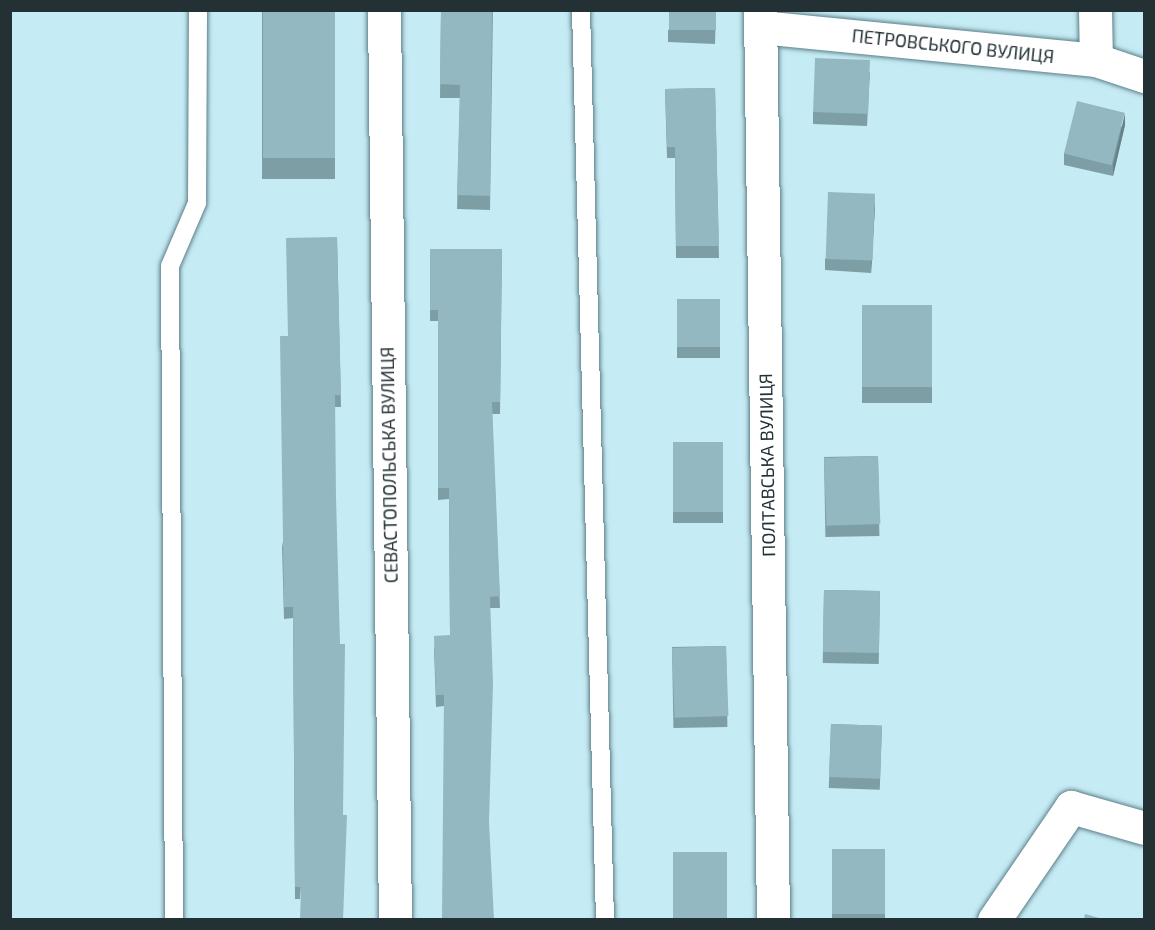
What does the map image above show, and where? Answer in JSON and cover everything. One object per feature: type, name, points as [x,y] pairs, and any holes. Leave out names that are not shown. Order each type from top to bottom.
[{"type":"street","name":"СЕВАСТОПОЛЬСЬКА ВУЛИЦЯ","points":[[384,10],[395,920]]},
{"type":"street","points":[[1095,10],[1096,60]]},
{"type":"street","name":"ПЕТРОВСЬКОГО ВУЛИЦЯ","points":[[760,19],[1096,60],[1144,76]]},
{"type":"street","name":"ПОЛТАВСЬКА ВУЛИЦЯ","points":[[760,19],[773,920]]},
{"type":"street","points":[[994,920],[1071,807],[1144,828]]},
{"type":"lane","points":[[174,920],[170,266],[197,203],[198,10]]},
{"type":"lane","points":[[581,10],[605,920]]},
{"type":"building","points":[[263,10],[335,10],[335,158],[263,158]]},
{"type":"building","points":[[441,10],[492,10],[490,196],[457,195],[460,85],[440,84]]},
{"type":"building","points":[[669,10],[716,10],[716,30],[669,30]]},
{"type":"building","points":[[815,58],[870,60],[868,114],[813,112]]},
{"type":"building","points":[[715,88],[719,246],[676,246],[675,147],[667,147],[665,89]]},
{"type":"building","points":[[1077,101],[1125,113],[1111,165],[1064,153]]},
{"type":"building","points":[[828,192],[875,194],[873,261],[826,259]]},
{"type":"building","points":[[337,237],[341,395],[335,395],[336,497],[340,644],[345,644],[343,815],[347,815],[343,920],[300,920],[301,887],[295,887],[293,607],[284,607],[280,336],[288,336],[286,238]]},
{"type":"building","points":[[430,249],[502,249],[500,402],[492,402],[500,596],[490,597],[493,684],[489,822],[494,920],[442,920],[444,695],[436,695],[434,636],[450,635],[449,488],[438,488],[438,310],[430,310]]},
{"type":"building","points":[[677,299],[720,299],[720,347],[677,347]]},
{"type":"building","points":[[862,305],[932,305],[932,387],[862,387]]},
{"type":"building","points":[[673,442],[723,442],[723,512],[673,512]]},
{"type":"building","points":[[878,456],[880,524],[826,526],[824,458]]},
{"type":"building","points":[[824,590],[880,591],[879,653],[823,652]]},
{"type":"building","points":[[726,646],[728,716],[674,718],[672,648]]},
{"type":"building","points":[[831,724],[882,726],[880,779],[829,777]]},
{"type":"building","points":[[832,849],[885,849],[885,914],[832,914]]},
{"type":"building","points":[[673,852],[727,852],[727,920],[673,920]]},
{"type":"building","points":[[1085,914],[1106,920],[1084,920]]}]
